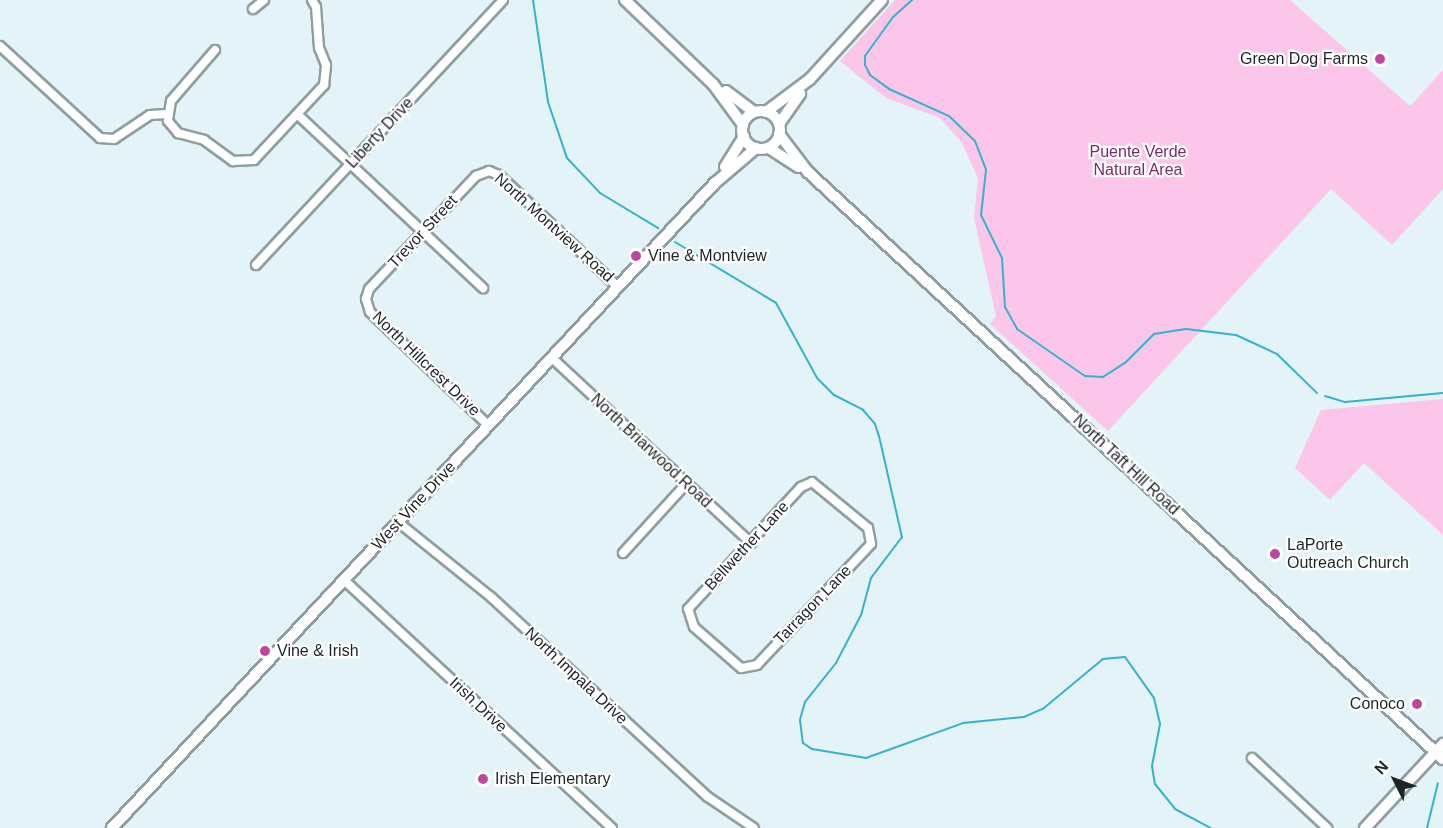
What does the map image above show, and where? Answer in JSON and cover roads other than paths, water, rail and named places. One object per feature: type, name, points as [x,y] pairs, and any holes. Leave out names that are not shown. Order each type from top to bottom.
[{"type":"street","points":[[253,9],[264,0]]},
{"type":"street","name":"Liberty Drive","points":[[256,265],[503,0]]},
{"type":"street","points":[[625,0],[713,84],[754,112],[766,112],[810,79]]},
{"type":"street","points":[[713,84],[743,126],[744,137],[756,148],[769,148],[810,79],[882,0]]},
{"type":"street","points":[[215,51],[171,101],[167,114],[170,125],[178,134],[201,138],[225,157],[244,162],[261,154],[324,85],[326,72],[319,48],[313,1]]},
{"type":"street","points":[[0,46],[100,138],[114,139],[150,116],[167,114]]},
{"type":"street","points":[[743,126],[754,112]]},
{"type":"street","points":[[766,112],[779,129]]},
{"type":"street","points":[[297,114],[483,288]]},
{"type":"street","name":"North Taft Hill Road","points":[[779,129],[808,172]]},
{"type":"street","name":"West Vine Drive","points":[[715,183],[744,137]]},
{"type":"street","name":"West Vine Drive","points":[[112,828],[715,183],[756,148]]},
{"type":"street","name":"North Taft Hill Road","points":[[769,148],[808,172],[1440,752]]},
{"type":"street","name":"Trevor Street","points":[[366,302],[369,289],[476,176],[489,171]]},
{"type":"street","name":"North Montview Road","points":[[489,171],[499,175],[618,287]]},
{"type":"street","name":"North Hillcrest Drive","points":[[366,302],[370,312],[489,426]]},
{"type":"street","name":"North Briarwood Road","points":[[552,358],[751,543]]},
{"type":"street","name":"Tarragon Lane","points":[[687,615],[694,627],[734,664],[748,669],[757,665],[871,544],[872,536],[812,482]]},
{"type":"street","name":"Bellwether Lane","points":[[687,615],[692,602],[751,543],[801,487],[812,482]]},
{"type":"street","points":[[623,553],[686,484]]},
{"type":"street","name":"North Impala Drive","points":[[399,522],[490,597],[708,797],[742,825],[754,828]]},
{"type":"street","name":"Irish Drive","points":[[344,580],[612,828]]},
{"type":"street","points":[[1365,828],[1440,752]]},
{"type":"street","points":[[1252,758],[1327,828]]},
{"type":"waterway","points":[[533,0],[548,102],[567,158],[600,193],[658,228]]},
{"type":"waterway","points":[[912,0],[893,17],[865,56],[865,65],[870,75],[889,89],[949,116],[975,141],[986,170],[981,215],[1002,258],[1005,307],[1017,329],[1085,376],[1103,377],[1126,362],[1154,334],[1186,329],[1236,335],[1277,354],[1317,393]]},
{"type":"waterway","points":[[675,242],[776,303],[817,378],[834,395],[863,410],[875,424],[879,436],[902,537],[871,578],[861,615],[836,663],[805,702],[800,720],[803,743],[812,749],[866,758],[963,723],[1024,717],[1044,708],[1103,659],[1125,657],[1154,698],[1160,724],[1152,766],[1155,784],[1175,809],[1210,828]]},
{"type":"waterway","points":[[1325,396],[1345,402],[1443,393]]},
{"type":"waterway","points":[[1427,828],[1438,783]]},
{"type":"place","name":"Green Dog Farms","points":[[1380,59]]},
{"type":"place","name":"Vine & Montview","points":[[636,256]]},
{"type":"place","name":"LaPorte Outreach Church","points":[[1275,554]]},
{"type":"place","name":"Vine & Irish","points":[[265,651]]},
{"type":"place","name":"Conoco","points":[[1417,704]]},
{"type":"place","name":"Irish Elementary","points":[[483,779]]},
{"type":"park label","name":"Puente Verde Natural Area","points":[[1138,161]]}]
